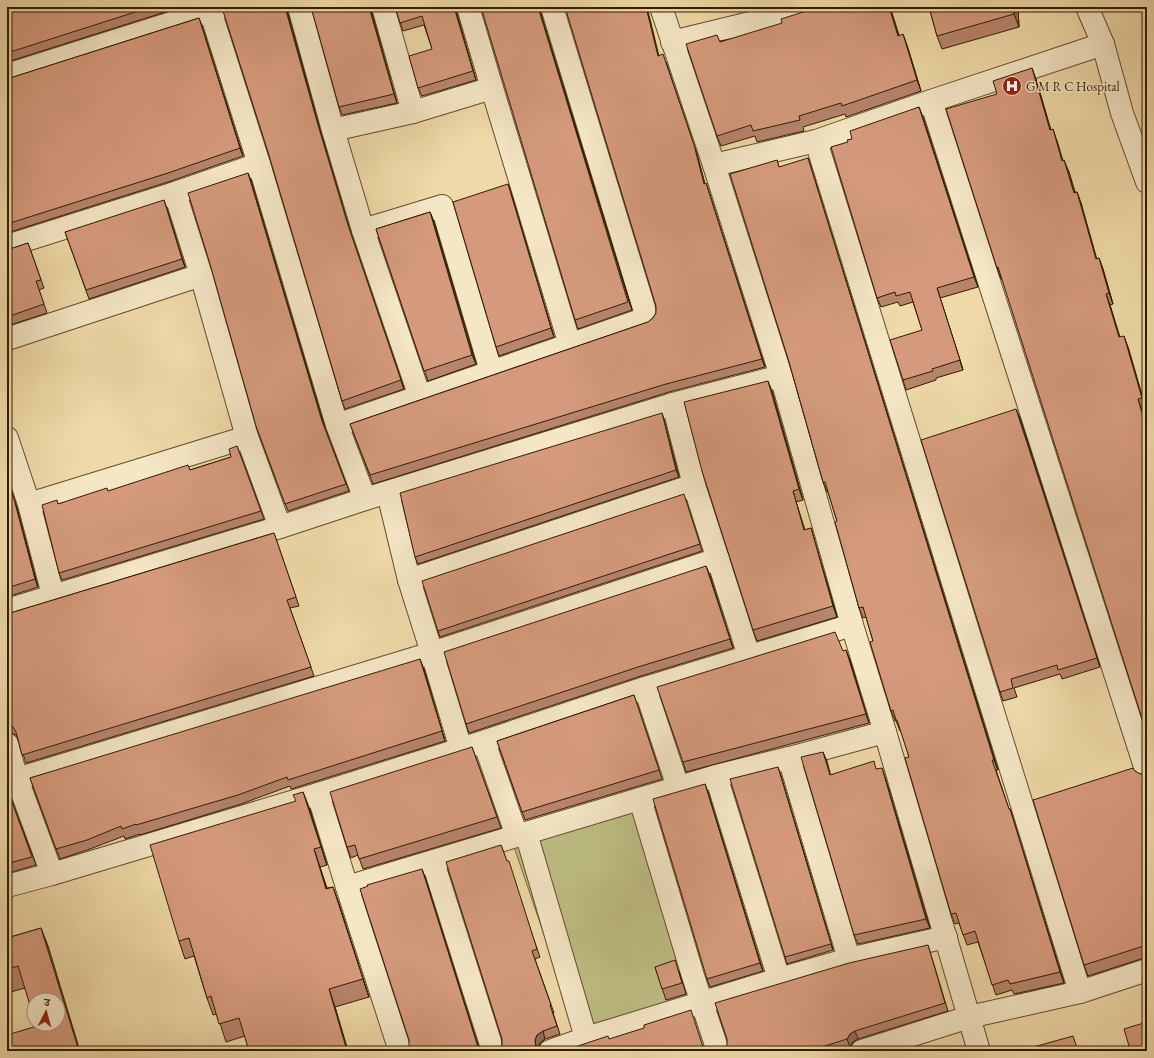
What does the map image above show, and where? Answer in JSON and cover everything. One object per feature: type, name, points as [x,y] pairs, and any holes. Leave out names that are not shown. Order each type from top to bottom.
[{"type":"street","points":[[299,7],[333,130],[363,230],[420,396]]},
{"type":"street","points":[[383,7],[413,112]]},
{"type":"street","points":[[468,7],[570,345]]},
{"type":"street","points":[[337,425],[647,318],[552,7]]},
{"type":"street","points":[[661,7],[714,165],[781,376],[852,625],[979,1051]]},
{"type":"street","points":[[672,42],[816,7]]},
{"type":"street","points":[[1087,7],[1103,44],[1122,114],[1147,182]]},
{"type":"street","points":[[7,75],[214,8],[337,425],[365,499]]},
{"type":"street","points":[[714,165],[816,141],[1103,44]]},
{"type":"street","points":[[333,130],[413,112],[492,88]]},
{"type":"street","points":[[931,101],[1147,773]]},
{"type":"street","points":[[816,141],[1080,992]]},
{"type":"street","points":[[7,246],[175,193],[259,164]]},
{"type":"street","points":[[175,193],[201,275],[247,437],[280,527]]},
{"type":"street","points":[[363,230],[442,206],[491,371]]},
{"type":"street","points":[[7,339],[201,275]]},
{"type":"street","points":[[7,610],[280,527],[365,499],[673,404],[781,376]]},
{"type":"street","points":[[673,404],[694,485],[749,656]]},
{"type":"street","points":[[29,504],[247,437]]},
{"type":"street","points":[[7,438],[29,504],[53,595]]},
{"type":"street","points":[[409,580],[694,485]]},
{"type":"street","points":[[388,493],[409,580],[461,749]]},
{"type":"street","points":[[12,780],[432,653],[718,559]]},
{"type":"street","points":[[7,886],[52,874],[318,794],[484,742],[646,688],[852,625]]},
{"type":"street","points":[[646,688],[678,787]]},
{"type":"street","points":[[347,887],[716,776],[885,732]]},
{"type":"street","points":[[484,742],[522,835],[583,1043]]},
{"type":"street","points":[[7,744],[12,780],[52,874]]},
{"type":"street","points":[[789,758],[849,959]]},
{"type":"street","points":[[716,776],[779,979]]},
{"type":"street","points":[[318,794],[400,1051]]},
{"type":"street","points":[[640,799],[718,1051]]},
{"type":"street","points":[[433,862],[493,1051]]},
{"type":"street","points":[[550,1051],[583,1043],[702,1002],[779,979],[849,959],[946,937]]},
{"type":"street","points":[[862,1051],[969,1017],[1080,992],[1147,970]]},
{"type":"green space","points":[[651,795],[709,1000],[580,1040],[511,838]]},
{"type":"building","points":[[7,7],[151,7],[7,53]]},
{"type":"building","points":[[228,7],[285,7],[348,225],[401,380],[342,401],[268,152],[223,11]]},
{"type":"building","points":[[311,7],[369,7],[394,94],[339,107]]},
{"type":"building","points":[[395,7],[454,7],[473,71],[418,88],[409,56],[432,49],[422,16],[400,23]]},
{"type":"building","points":[[481,7],[538,7],[628,302],[575,320]]},
{"type":"building","points":[[565,7],[646,7],[658,56],[663,54],[694,145],[704,184],[706,183],[762,359],[666,384],[370,475],[350,424],[648,322],[656,313],[656,306]]},
{"type":"building","points":[[819,7],[889,7],[898,36],[903,34],[917,80],[842,106],[841,103],[799,116],[800,120],[753,131],[751,125],[717,136],[686,44],[717,35],[720,42],[782,23],[781,19]]},
{"type":"building","points":[[929,7],[1014,7],[1014,14],[937,36]]},
{"type":"building","points":[[199,18],[240,148],[168,173],[7,224],[7,79]]},
{"type":"building","points":[[1032,68],[1050,130],[1053,129],[1062,161],[1064,160],[1074,193],[1077,192],[1096,259],[1099,258],[1109,293],[1106,294],[1119,337],[1124,336],[1142,398],[1138,399],[1147,430],[1147,734],[946,109],[997,94],[993,81]]},
{"type":"building","points":[[919,107],[974,277],[937,288],[960,360],[932,369],[933,371],[903,380],[890,340],[922,330],[910,292],[896,296],[895,292],[877,298],[831,147],[848,142],[847,140],[852,139],[850,131]]},
{"type":"building","points":[[808,158],[994,760],[992,760],[1010,809],[1060,972],[1010,984],[1008,980],[992,985],[975,931],[963,935],[956,913],[951,914],[905,758],[909,757],[897,720],[893,710],[891,711],[870,642],[873,641],[863,607],[859,608],[835,522],[837,521],[825,482],[823,482],[789,362],[730,174],[777,160],[779,167]]},
{"type":"building","points":[[248,173],[322,421],[346,484],[285,504],[256,426],[210,264],[188,193]]},
{"type":"building","points":[[508,184],[551,328],[496,347],[453,202]]},
{"type":"building","points":[[164,200],[182,259],[86,290],[65,232]]},
{"type":"building","points":[[430,212],[472,355],[424,371],[376,229]]},
{"type":"building","points":[[28,243],[41,280],[36,281],[44,304],[7,317],[7,250]]},
{"type":"building","points":[[768,381],[799,489],[793,491],[804,530],[811,528],[833,606],[753,630],[702,471],[684,402]]},
{"type":"building","points":[[1016,409],[1097,658],[1058,670],[1057,665],[1011,679],[1013,688],[1000,692],[921,440]]},
{"type":"building","points":[[662,413],[676,470],[415,557],[400,493]]},
{"type":"building","points":[[237,446],[261,511],[59,573],[42,505],[57,500],[58,504],[107,488],[108,491],[188,465],[190,470],[231,457],[229,449]]},
{"type":"building","points":[[7,478],[35,579],[7,588]]},
{"type":"building","points":[[684,494],[700,544],[438,631],[422,581]]},
{"type":"building","points":[[274,533],[296,597],[287,600],[311,667],[22,755],[16,732],[13,727],[7,724],[7,614]]},
{"type":"building","points":[[706,566],[730,639],[638,667],[466,724],[444,652]]},
{"type":"building","points":[[835,632],[843,651],[846,650],[866,714],[683,762],[657,687]]},
{"type":"building","points":[[420,659],[442,731],[288,780],[287,777],[238,795],[122,829],[121,826],[87,840],[56,849],[30,778]]},
{"type":"building","points":[[634,695],[659,770],[522,812],[497,741]]},
{"type":"building","points":[[472,747],[497,817],[359,859],[355,845],[347,847],[330,792]]},
{"type":"building","points":[[823,752],[830,775],[874,761],[876,769],[882,768],[926,919],[854,935],[801,757]]},
{"type":"building","points":[[778,767],[831,944],[785,957],[730,779]]},
{"type":"building","points":[[1133,768],[1140,774],[1147,773],[1147,945],[1084,965],[1033,800]]},
{"type":"building","points":[[705,784],[760,963],[707,979],[653,799]]},
{"type":"building","points":[[7,788],[32,857],[9,863],[7,859]]},
{"type":"building","points":[[303,792],[321,847],[314,849],[326,889],[333,887],[363,979],[329,989],[347,1051],[249,1051],[239,1018],[219,1024],[211,996],[207,998],[189,938],[179,941],[150,845],[296,801],[293,795]]},
{"type":"building","points":[[501,845],[507,861],[509,861],[537,949],[532,951],[557,1026],[537,1035],[535,1040],[538,1051],[500,1051],[502,1039],[446,862]]},
{"type":"building","points":[[422,869],[478,1047],[481,1051],[406,1051],[409,1046],[409,1040],[360,889],[368,886],[367,885]]},
{"type":"building","points":[[41,928],[61,992],[26,992],[18,966],[7,969],[7,938]]},
{"type":"building","points":[[928,945],[945,1003],[855,1031],[850,1034],[847,1039],[812,1051],[725,1051],[727,1039],[715,1003],[849,963]]},
{"type":"building","points":[[675,960],[682,983],[662,989],[655,967]]},
{"type":"building","points":[[66,1009],[79,1051],[7,1051],[7,1035],[26,1029],[26,1032],[66,1032]]},
{"type":"building","points":[[691,1010],[703,1047],[706,1051],[563,1051],[608,1036],[609,1039],[644,1028],[644,1025]]},
{"type":"building","points":[[1147,1022],[1147,1051],[1123,1051],[1130,1049],[1124,1029]]},
{"type":"building","points":[[1073,1036],[1078,1051],[1031,1051],[1030,1048]]},
{"type":"place","name":"G M R C Hospital","points":[[1012,86]]}]
